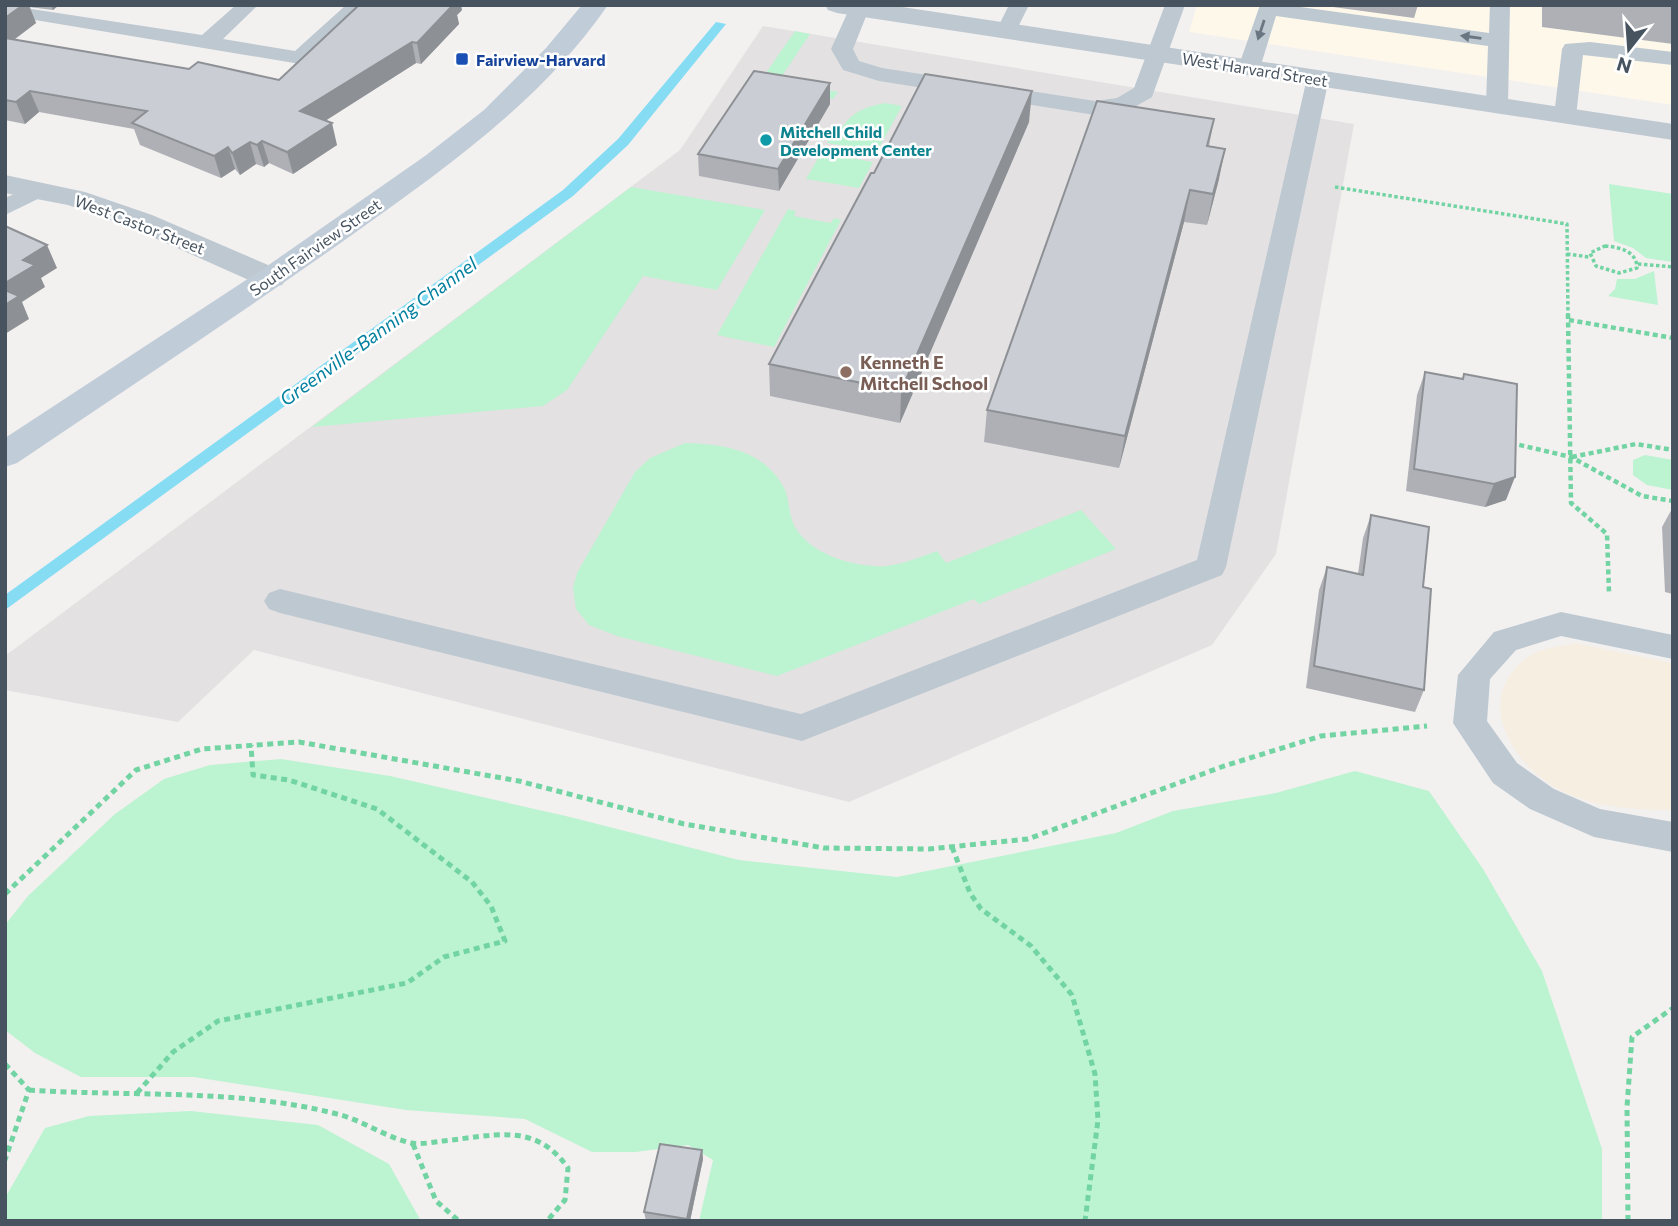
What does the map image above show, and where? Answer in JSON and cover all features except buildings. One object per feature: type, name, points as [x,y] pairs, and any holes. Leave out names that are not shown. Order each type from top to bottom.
[{"type":"main road","name":"South Fairview Street","points":[[5,455],[271,278],[435,162],[494,116],[555,54],[596,5]]},
{"type":"street","name":"West Harvard Street","points":[[848,7],[1673,132]]},
{"type":"street","name":"West Castor Street","points":[[5,184],[75,198],[141,221],[271,278]]},
{"type":"lane","points":[[107,26],[132,5]]},
{"type":"lane","points":[[206,43],[248,5]]},
{"type":"lane","points":[[5,9],[300,58],[358,5]]},
{"type":"lane","points":[[1007,31],[1019,5]]},
{"type":"lane","points":[[848,7],[842,49],[852,65],[879,74],[1095,108],[1123,104],[1144,92],[1160,54],[1175,5]]},
{"type":"lane","points":[[1497,105],[1500,5]]},
{"type":"lane","points":[[1249,68],[1268,9],[1499,41]]},
{"type":"lane","points":[[1565,116],[1573,49],[1590,48],[1673,59]]},
{"type":"lane","points":[[280,601],[802,728],[1211,567],[1318,78]]},
{"type":"lane","points":[[5,208],[38,190]]},
{"type":"lane","points":[[1673,647],[1561,624],[1506,641],[1474,675],[1470,723],[1505,773],[1542,799],[1594,822],[1640,833],[1673,837]]},
{"type":"path","points":[[1296,181],[1567,224],[1571,503],[1607,534],[1610,634]]},
{"type":"path","points":[[1589,257],[1598,247],[1612,247],[1633,256],[1639,264]]},
{"type":"path","points":[[1567,254],[1589,257],[1596,266],[1611,272],[1626,273],[1639,264],[1673,267]]},
{"type":"path","points":[[1569,320],[1673,338]]},
{"type":"path","points":[[1508,443],[1571,457],[1642,496],[1673,501]]},
{"type":"path","points":[[1571,457],[1636,444],[1673,450]]},
{"type":"path","points":[[5,894],[136,770],[202,749],[299,742],[407,759],[519,781],[684,824],[824,848],[952,847],[1028,839],[1224,766],[1321,736],[1470,723]]},
{"type":"path","points":[[137,1093],[158,1064],[192,1035],[218,1021],[408,983],[444,957],[505,942],[491,906],[472,882],[377,808],[289,780],[253,775],[251,746]]},
{"type":"path","points":[[952,847],[970,893],[981,909],[1031,946],[1072,995],[1095,1074],[1098,1120],[1085,1221]]},
{"type":"path","points":[[1628,1221],[1627,1107],[1632,1037],[1673,1008]]},
{"type":"path","points":[[5,1064],[29,1090],[173,1092],[249,1099],[338,1114],[413,1144],[517,1134],[554,1148],[568,1168],[565,1200],[547,1221]]},
{"type":"path","points":[[5,1160],[29,1090]]},
{"type":"path","points":[[413,1144],[436,1200],[459,1221]]},
{"type":"shaded area","points":[[1197,5],[1673,5],[1673,105],[1189,32]]},
{"type":"shaded area","name":"Kenneth E Mitchell School","points":[[763,26],[1354,124],[1276,554],[1212,645],[849,802],[254,650],[178,722],[5,690],[5,656],[680,150]]},
{"type":"green space","points":[[795,31],[810,34],[778,82],[838,92],[833,99],[757,86]]},
{"type":"green space","points":[[885,103],[902,106],[877,151],[827,143],[834,129],[841,129],[855,114],[865,108]]},
{"type":"green space","points":[[821,153],[873,162],[859,188],[806,179]]},
{"type":"green space","points":[[1609,184],[1673,194],[1672,262],[1646,258],[1633,248],[1614,241]]},
{"type":"green space","points":[[631,187],[765,210],[717,290],[643,276],[567,390],[543,406],[312,427]]},
{"type":"green space","points":[[788,209],[796,211],[794,216],[831,223],[834,218],[841,220],[774,347],[717,335]]},
{"type":"green space","points":[[1654,271],[1658,305],[1608,296],[1615,289],[1617,279],[1635,279]]},
{"type":"green space","points":[[685,443],[727,447],[753,456],[764,464],[783,486],[793,522],[802,537],[823,552],[848,562],[886,566],[937,551],[946,563],[1081,510],[1116,549],[979,604],[974,599],[777,676],[617,636],[589,625],[576,609],[573,588],[577,573],[635,472],[650,458]]},
{"type":"green space","points":[[1645,455],[1673,460],[1673,490],[1647,485],[1633,475],[1633,460]]},
{"type":"green space","points":[[281,759],[390,776],[570,817],[739,860],[897,877],[1116,833],[1173,811],[1276,793],[1355,771],[1429,791],[1483,869],[1542,971],[1602,1149],[1602,1221],[699,1221],[713,1160],[688,1145],[636,1152],[592,1152],[525,1119],[406,1110],[194,1077],[81,1077],[35,1053],[5,1030],[5,925],[28,896],[115,814],[164,779],[210,765]]},
{"type":"green space","points":[[191,1111],[318,1125],[389,1164],[421,1221],[5,1221],[5,1198],[45,1128],[89,1116]]},
{"type":"sand","points":[[1575,643],[1673,663],[1673,810],[1619,807],[1581,799],[1549,783],[1531,769],[1516,752],[1506,732],[1501,712],[1502,692],[1511,673],[1534,653]]},
{"type":"waterway","name":"Greenville-Banning Channel","points":[[5,604],[568,193],[623,142],[720,24]]},
{"type":"place","name":"Fairview-Harvard","points":[[462,59]]},
{"type":"place","name":"Mitchell Child Development Center","points":[[766,140]]},
{"type":"place","name":"Kenneth E Mitchell School","points":[[846,372]]}]
